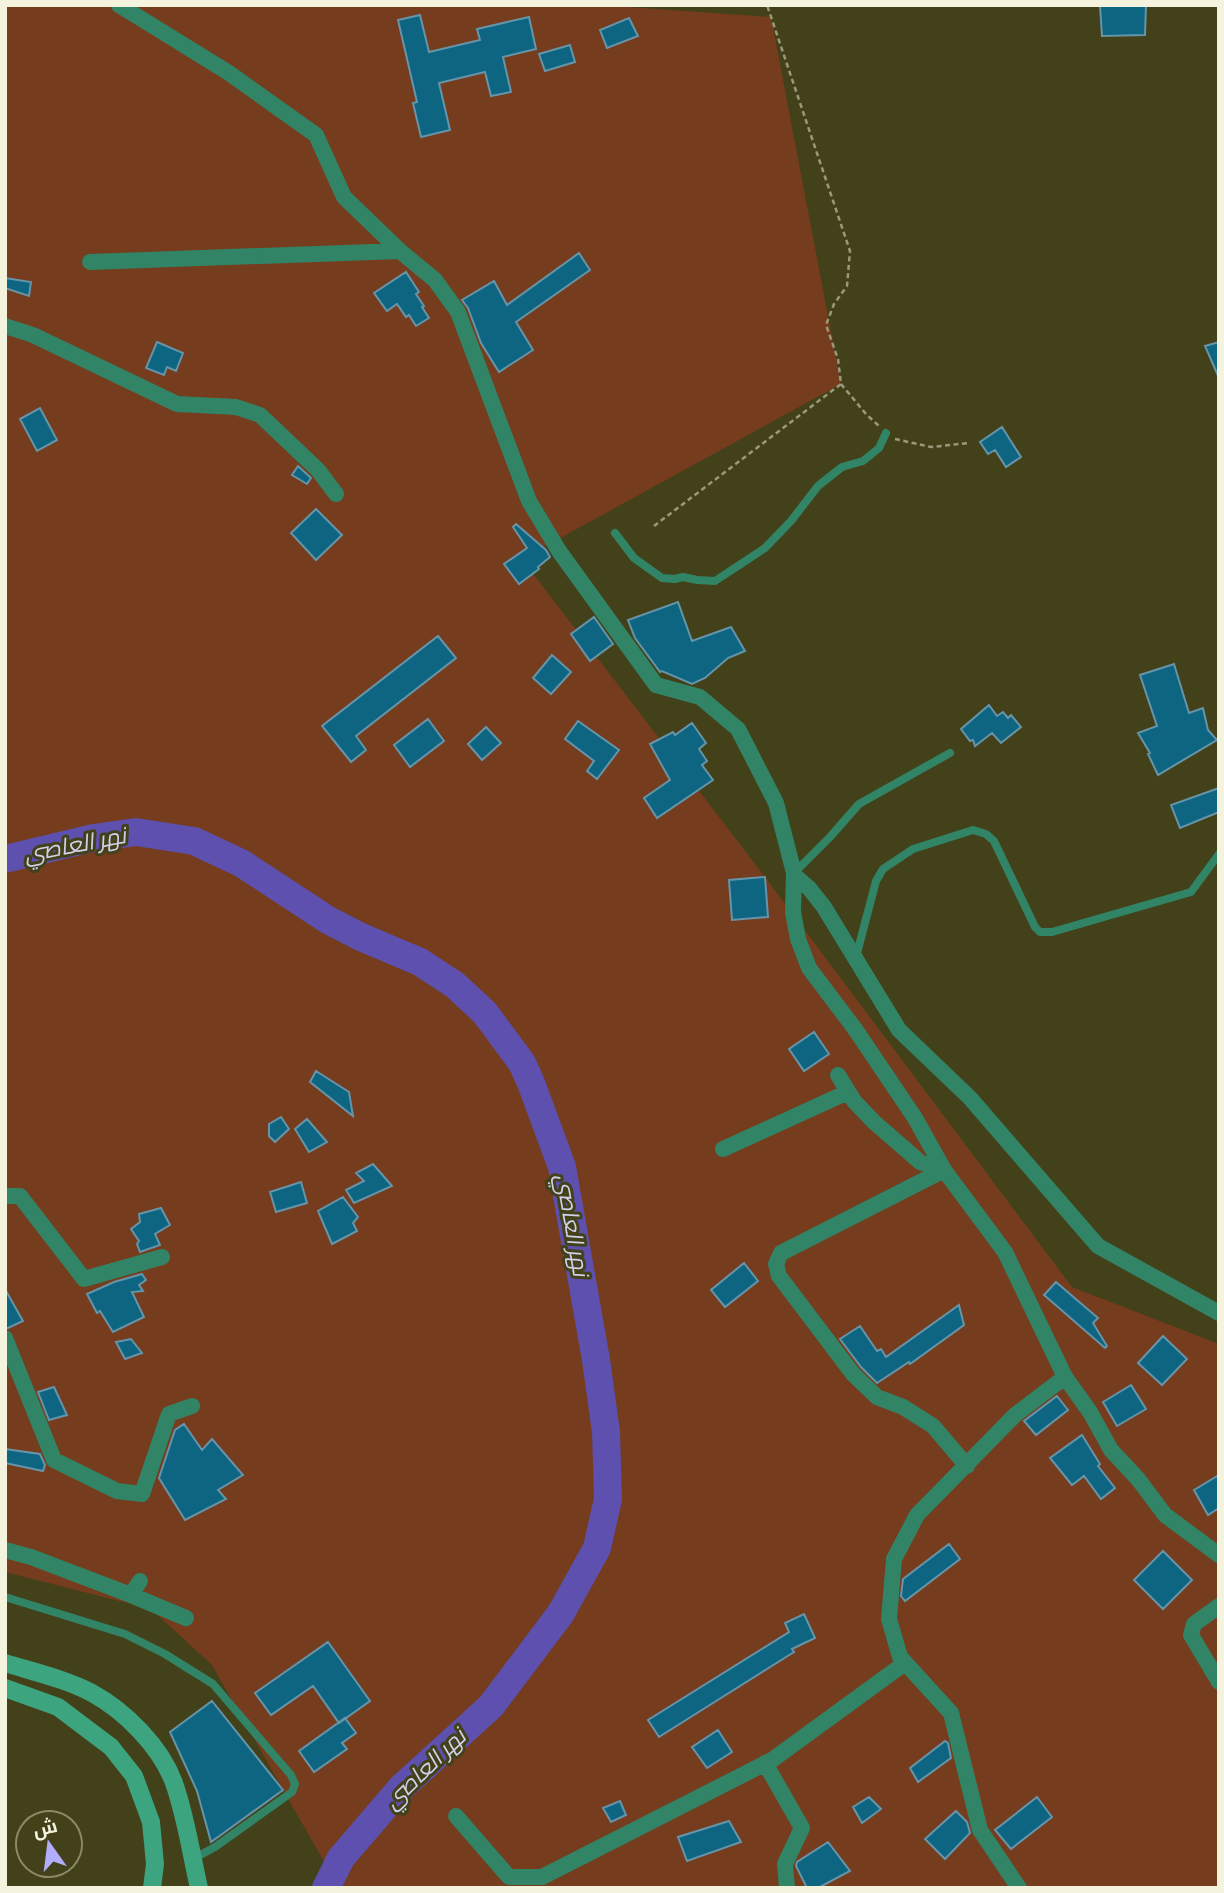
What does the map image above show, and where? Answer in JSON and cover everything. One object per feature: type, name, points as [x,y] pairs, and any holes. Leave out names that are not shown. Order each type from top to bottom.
[{"type":"main road","points":[[5,1663],[93,1693],[131,1721],[157,1751],[173,1780],[199,1888]]},
{"type":"main road","points":[[5,1688],[58,1707],[111,1747],[134,1776],[151,1822],[155,1864],[152,1888]]},
{"type":"street","points":[[119,5],[229,73],[316,135],[344,197],[400,251],[435,280],[458,312],[529,501],[559,551],[656,685],[700,697],[738,729],[776,803],[794,874],[793,912],[798,939],[809,968],[908,1107],[944,1170],[1005,1252],[1065,1377],[1090,1412],[1111,1450],[1166,1515],[1219,1555]]},
{"type":"street","points":[[90,262],[400,251]]},
{"type":"street","points":[[5,326],[33,335],[177,404],[236,407],[260,415],[318,470],[336,494]]},
{"type":"street","points":[[794,874],[824,907],[899,1030],[970,1098],[1098,1246],[1219,1313]]},
{"type":"street","points":[[838,1075],[854,1101],[874,1122],[920,1162],[944,1170]]},
{"type":"street","points":[[723,1149],[848,1092]]},
{"type":"street","points":[[944,1170],[781,1252],[776,1264],[779,1276],[853,1374],[877,1397],[903,1407],[933,1426],[967,1466]]},
{"type":"street","points":[[5,1196],[20,1196],[84,1279],[162,1257]]},
{"type":"street","points":[[5,1338],[54,1460],[117,1491],[142,1494],[169,1415],[192,1406]]},
{"type":"street","points":[[1019,1888],[980,1830],[951,1713],[900,1657],[889,1619],[894,1559],[917,1515],[1015,1415],[1065,1377]]},
{"type":"street","points":[[5,1550],[136,1588],[186,1618]]},
{"type":"street","points":[[1219,1606],[1194,1624],[1191,1635],[1219,1682]]},
{"type":"street","points":[[456,1816],[509,1877],[542,1877],[772,1760],[905,1663]]},
{"type":"street","points":[[765,1763],[802,1828],[785,1864],[787,1888]]},
{"type":"lane","points":[[615,533],[634,558],[662,578],[683,577],[715,581],[765,548],[791,521],[818,486],[842,467],[863,461],[879,448],[887,433]]},
{"type":"lane","points":[[794,874],[859,804],[950,753]]},
{"type":"lane","points":[[856,960],[862,928],[876,881],[883,869],[913,849],[933,841],[973,830],[986,834],[993,841],[1035,927],[1040,932],[1052,932],[1191,892],[1219,854]]},
{"type":"lane","points":[[5,1597],[125,1634],[175,1660],[213,1684],[291,1775],[295,1784],[292,1792],[215,1847],[193,1859]]},
{"type":"path","points":[[767,5],[850,251],[847,286],[834,304],[826,325],[838,359],[841,384],[866,414],[892,438],[931,447],[969,443]]},
{"type":"path","points":[[654,526],[841,384]]},
{"type":"shaded area","points":[[5,5],[599,5],[771,17],[841,384],[522,559],[765,877],[1072,1287],[1219,1344],[1219,1888],[339,1888],[212,1665],[151,1609],[5,1572]]},
{"type":"building","points":[[1100,5],[1146,5],[1145,35],[1102,36]]},
{"type":"building","points":[[420,15],[429,52],[480,40],[477,29],[529,17],[536,49],[503,57],[511,92],[491,96],[485,72],[439,83],[450,130],[421,137],[413,103],[417,102],[398,20]]},
{"type":"building","points":[[629,18],[638,36],[607,48],[600,30]]},
{"type":"building","points":[[570,45],[575,62],[545,71],[539,54]]},
{"type":"building","points":[[579,253],[590,270],[516,322],[533,350],[499,372],[481,343],[468,308],[462,300],[494,281],[507,305]]},
{"type":"building","points":[[406,272],[419,292],[416,294],[429,318],[416,326],[397,304],[387,311],[374,293]]},
{"type":"building","points":[[5,278],[31,282],[29,296],[5,288]]},
{"type":"building","points":[[157,342],[183,353],[176,371],[167,367],[164,375],[146,368]]},
{"type":"building","points":[[1219,342],[1219,378],[1205,346]]},
{"type":"building","points":[[40,408],[57,440],[37,451],[20,419]]},
{"type":"building","points":[[1002,427],[1021,457],[1006,467],[995,450],[988,454],[980,442]]},
{"type":"building","points":[[298,466],[311,478],[307,484],[292,475]]},
{"type":"building","points":[[316,509],[342,535],[316,560],[291,533]]},
{"type":"building","points":[[516,524],[546,550],[550,557],[519,584],[504,564],[527,548],[513,527]]},
{"type":"building","points":[[678,602],[692,641],[731,627],[745,651],[728,658],[705,678],[692,684],[660,672],[635,638],[628,620]]},
{"type":"building","points":[[594,617],[613,644],[590,661],[571,634]]},
{"type":"building","points":[[438,636],[456,658],[356,736],[366,750],[351,762],[322,726]]},
{"type":"building","points":[[552,655],[571,672],[551,694],[533,678]]},
{"type":"building","points":[[1174,664],[1189,713],[1203,708],[1208,730],[1217,740],[1158,775],[1148,754],[1150,753],[1138,733],[1157,726],[1140,675]]},
{"type":"building","points":[[989,705],[997,716],[1003,712],[1008,718],[1011,715],[1021,727],[1001,743],[992,733],[975,746],[973,740],[970,741],[961,729]]},
{"type":"building","points":[[428,719],[444,741],[410,767],[394,745]]},
{"type":"building","points":[[578,721],[619,750],[597,779],[587,771],[594,761],[565,739]]},
{"type":"building","points":[[692,723],[706,743],[699,749],[707,761],[702,765],[713,780],[657,818],[644,798],[670,780],[650,744],[673,732],[675,735]]},
{"type":"building","points":[[486,727],[501,743],[482,760],[468,744]]},
{"type":"building","points":[[1219,788],[1219,812],[1180,828],[1171,805]]},
{"type":"building","points":[[765,877],[768,917],[732,920],[729,880]]},
{"type":"building","points":[[814,1032],[829,1054],[804,1071],[789,1049]]},
{"type":"building","points":[[316,1071],[349,1092],[353,1116],[310,1082]]},
{"type":"building","points":[[281,1117],[289,1129],[275,1142],[269,1136],[269,1124]]},
{"type":"building","points":[[307,1119],[327,1142],[309,1152],[295,1129]]},
{"type":"building","points":[[373,1164],[392,1186],[354,1203],[346,1190],[364,1181],[356,1173]]},
{"type":"building","points":[[301,1182],[307,1203],[276,1212],[270,1192]]},
{"type":"building","points":[[343,1197],[358,1217],[353,1223],[357,1231],[332,1244],[318,1211]]},
{"type":"building","points":[[161,1208],[170,1225],[155,1234],[160,1245],[140,1252],[137,1244],[139,1241],[131,1229],[140,1222],[139,1214]]},
{"type":"building","points":[[744,1263],[758,1281],[725,1307],[711,1290]]},
{"type":"building","points":[[142,1274],[146,1280],[139,1285],[143,1291],[132,1292],[144,1317],[113,1332],[100,1311],[97,1313],[87,1294]]},
{"type":"building","points":[[1056,1282],[1098,1318],[1093,1323],[1107,1346],[1105,1348],[1044,1295]]},
{"type":"building","points":[[5,1289],[23,1321],[8,1328],[5,1328]]},
{"type":"building","points":[[959,1305],[964,1325],[910,1364],[909,1362],[877,1383],[840,1339],[860,1326],[877,1351],[881,1349],[886,1357]]},
{"type":"building","points":[[1163,1336],[1187,1359],[1162,1385],[1138,1363]]},
{"type":"building","points":[[131,1339],[142,1353],[125,1359],[116,1342]]},
{"type":"building","points":[[1131,1385],[1146,1409],[1117,1426],[1103,1402]]},
{"type":"building","points":[[54,1387],[67,1415],[49,1420],[38,1392]]},
{"type":"building","points":[[1057,1396],[1068,1410],[1036,1435],[1024,1421]]},
{"type":"building","points":[[184,1424],[202,1450],[212,1439],[243,1475],[218,1490],[226,1499],[185,1520],[159,1478],[175,1430]]},
{"type":"building","points":[[1082,1435],[1100,1464],[1098,1466],[1115,1488],[1101,1499],[1084,1476],[1072,1485],[1050,1458]]},
{"type":"building","points":[[5,1449],[40,1454],[45,1465],[43,1471],[5,1463]]},
{"type":"building","points":[[1219,1475],[1219,1508],[1208,1515],[1194,1490]]},
{"type":"building","points":[[949,1544],[960,1559],[905,1601],[901,1596],[903,1579]]},
{"type":"building","points":[[1163,1551],[1192,1580],[1163,1609],[1134,1580]]},
{"type":"building","points":[[804,1614],[815,1638],[792,1649],[794,1652],[659,1737],[648,1720],[789,1632],[785,1623]]},
{"type":"building","points":[[328,1642],[370,1701],[339,1723],[313,1686],[271,1715],[255,1693]]},
{"type":"building","points":[[212,1701],[283,1790],[211,1842],[197,1791],[170,1732]]},
{"type":"building","points":[[345,1718],[356,1733],[342,1743],[347,1749],[314,1772],[299,1751]]},
{"type":"building","points":[[718,1730],[732,1752],[707,1768],[692,1747]]},
{"type":"building","points":[[945,1741],[948,1743],[951,1758],[918,1782],[910,1768]]},
{"type":"building","points":[[869,1797],[881,1809],[862,1823],[853,1807]]},
{"type":"building","points":[[1037,1797],[1052,1817],[1011,1849],[995,1830]]},
{"type":"building","points":[[620,1801],[626,1815],[611,1822],[603,1808]]},
{"type":"building","points":[[956,1811],[967,1822],[970,1833],[945,1859],[925,1839]]},
{"type":"building","points":[[729,1821],[741,1842],[687,1861],[678,1837]]},
{"type":"building","points":[[828,1842],[850,1871],[818,1888],[807,1888],[796,1866],[797,1862]]},
{"type":"waterway","name":"نهر العاصي","points":[[5,859],[93,838],[136,832],[194,841],[241,863],[328,920],[420,962],[455,985],[485,1013],[522,1063],[562,1167],[606,1432],[608,1499],[597,1548],[561,1613],[491,1706],[402,1787],[341,1858],[326,1888]]}]
